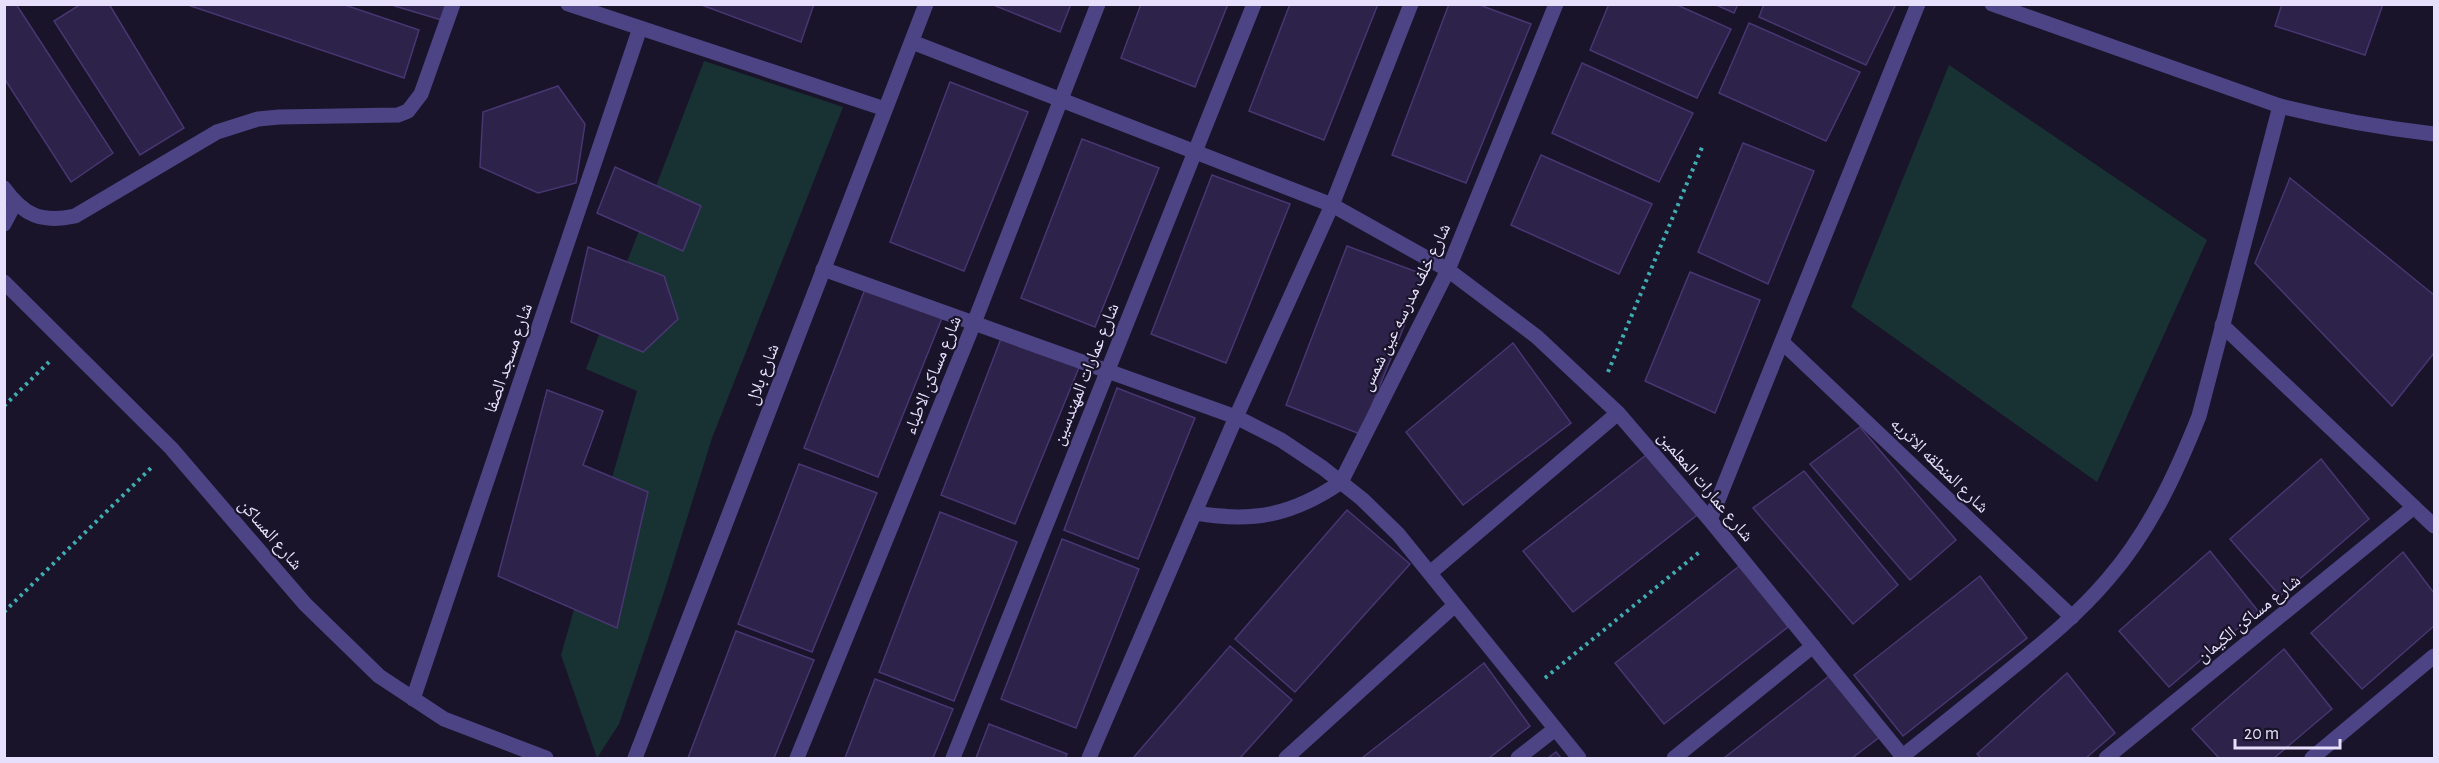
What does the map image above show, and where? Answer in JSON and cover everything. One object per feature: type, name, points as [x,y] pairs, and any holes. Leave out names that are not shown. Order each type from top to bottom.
[{"type":"street","points":[[4,188],[15,203],[28,213],[43,218],[59,219],[75,216],[217,132],[258,119],[398,115],[408,111],[421,94],[453,4]]},
{"type":"street","points":[[568,4],[885,109]]},
{"type":"street","name":"شارع بلال","points":[[635,759],[926,4]]},
{"type":"street","name":"شارع مساكن الاطباء","points":[[797,759],[974,323],[1098,4]]},
{"type":"street","name":"شارع عمارات المهندسين","points":[[953,759],[1254,4]]},
{"type":"street","points":[[1089,759],[1197,513],[1236,417],[1332,205],[1411,4]]},
{"type":"street","name":"شارع خلف مدرسه عين شمس","points":[[1341,482],[1448,270],[1556,4]]},
{"type":"street","points":[[1710,520],[1918,4]]},
{"type":"street","points":[[1992,4],[2280,106],[2329,119],[2379,128],[2434,134]]},
{"type":"street","name":"شارع مسجد الصفا","points":[[413,699],[640,28]]},
{"type":"street","name":"شارع عمارات المعلمين","points":[[912,42],[1332,205],[1448,270],[1537,337],[1618,414],[1722,534],[1902,758]]},
{"type":"street","points":[[1902,758],[2072,617],[2108,579],[2136,541],[2161,501],[2182,459],[2199,416],[2280,106]]},
{"type":"street","points":[[4,224],[15,203]]},
{"type":"street","points":[[823,269],[1236,417],[1281,440],[1341,482],[1398,534],[1579,759]]},
{"type":"street","name":"شارع المساكن","points":[[4,282],[171,448],[305,604],[379,676],[444,719],[546,759]]},
{"type":"street","points":[[2222,325],[2434,526]]},
{"type":"street","name":"شارع المنطقه الاثريه","points":[[1782,342],[2072,617]]},
{"type":"street","points":[[1430,573],[1618,414]]},
{"type":"street","points":[[1197,513],[1239,518],[1274,514],[1299,507],[1341,482]]},
{"type":"street","name":"شارع مساكن الكيمان","points":[[2106,759],[2414,507]]},
{"type":"street","points":[[1286,759],[1455,605]]},
{"type":"street","points":[[1674,759],[1813,646]]},
{"type":"street","points":[[2312,759],[2434,656]]},
{"type":"street","points":[[1518,759],[1555,729]]},
{"type":"path","points":[[1599,395],[1703,146]]},
{"type":"path","points":[[4,406],[67,345]]},
{"type":"path","points":[[4,612],[171,448]]},
{"type":"path","points":[[1526,693],[1722,534]]},
{"type":"green space","points":[[704,61],[843,107],[712,438],[665,589],[619,724],[597,758],[561,655],[637,391],[586,369]]},
{"type":"green space","points":[[1949,65],[2207,240],[2097,482],[1851,307]]},
{"type":"building","points":[[4,4],[16,4],[113,153],[71,182],[4,78]]},
{"type":"building","points":[[81,4],[109,4],[184,128],[140,155],[54,21]]},
{"type":"building","points":[[185,4],[342,4],[419,30],[404,78]]},
{"type":"building","points":[[388,4],[451,4],[445,21]]},
{"type":"building","points":[[699,4],[814,4],[801,42]]},
{"type":"building","points":[[991,4],[1071,4],[1060,32]]},
{"type":"building","points":[[1141,4],[1228,4],[1195,87],[1121,58]]},
{"type":"building","points":[[1290,4],[1378,4],[1324,140],[1249,111]]},
{"type":"building","points":[[1449,4],[1477,4],[1531,24],[1466,183],[1392,155]]},
{"type":"building","points":[[1609,4],[1675,4],[1731,29],[1697,98],[1590,50]]},
{"type":"building","points":[[1714,4],[1738,4],[1734,13]]},
{"type":"building","points":[[1764,4],[1896,4],[1866,65],[1759,17]]},
{"type":"building","points":[[2282,4],[2383,4],[2365,55],[2275,26]]},
{"type":"building","points":[[1749,23],[1860,72],[1826,141],[1719,93]]},
{"type":"building","points":[[1582,63],[1693,113],[1659,182],[1552,133]]},
{"type":"building","points":[[950,82],[1028,112],[964,271],[890,242]]},
{"type":"building","points":[[558,86],[585,124],[576,183],[538,193],[480,167],[483,112]]},
{"type":"building","points":[[1082,139],[1159,168],[1095,327],[1021,298]]},
{"type":"building","points":[[1743,143],[1814,171],[1768,284],[1698,252]]},
{"type":"building","points":[[1541,155],[1652,204],[1619,274],[1511,225]]},
{"type":"building","points":[[615,167],[701,206],[683,251],[597,213]]},
{"type":"building","points":[[1212,175],[1290,204],[1226,363],[1151,334]]},
{"type":"building","points":[[2290,178],[2434,295],[2434,353],[2392,406],[2255,263]]},
{"type":"building","points":[[1347,246],[1425,275],[1360,434],[1286,405]]},
{"type":"building","points":[[588,247],[664,276],[678,319],[643,352],[571,322]]},
{"type":"building","points":[[1690,272],[1760,300],[1715,413],[1645,381]]},
{"type":"building","points":[[865,289],[942,318],[878,477],[804,448]]},
{"type":"building","points":[[1002,336],[1080,365],[1015,524],[941,495]]},
{"type":"building","points":[[1513,343],[1571,423],[1463,505],[1406,432]]},
{"type":"building","points":[[1117,388],[1195,418],[1138,559],[1064,530]]},
{"type":"building","points":[[547,390],[603,411],[583,465],[648,492],[617,628],[498,576]]},
{"type":"building","points":[[1860,427],[1956,540],[1910,580],[1810,464]]},
{"type":"building","points":[[1650,452],[1697,515],[1573,612],[1523,551]]},
{"type":"building","points":[[2321,459],[2369,519],[2280,596],[2230,539]]},
{"type":"building","points":[[799,464],[877,493],[812,652],[738,624]]},
{"type":"building","points":[[1804,471],[1898,585],[1853,624],[1753,508]]},
{"type":"building","points":[[1347,510],[1410,564],[1295,692],[1235,639]]},
{"type":"building","points":[[940,512],[1017,542],[954,701],[879,672]]},
{"type":"building","points":[[1062,539],[1139,569],[1076,728],[1001,699]]},
{"type":"building","points":[[2210,551],[2258,611],[2169,687],[2119,631]]},
{"type":"building","points":[[2403,552],[2434,593],[2434,626],[2362,689],[2311,633]]},
{"type":"building","points":[[1742,564],[1788,627],[1664,724],[1615,663]]},
{"type":"building","points":[[1980,576],[2027,638],[1903,736],[1854,675]]},
{"type":"building","points":[[736,631],[814,660],[774,758],[688,758]]},
{"type":"building","points":[[1230,646],[1292,700],[1240,758],[1133,758]]},
{"type":"building","points":[[2284,649],[2332,709],[2274,758],[2219,758],[2192,729]]},
{"type":"building","points":[[1484,663],[1530,726],[1489,758],[1362,758]]},
{"type":"building","points":[[1833,673],[1881,736],[1852,758],[1724,758]]},
{"type":"building","points":[[2067,673],[2115,733],[2086,758],[1981,758],[1977,754]]},
{"type":"building","points":[[875,679],[953,709],[933,758],[845,758]]},
{"type":"building","points":[[989,724],[1067,754],[1065,758],[976,758]]},
{"type":"building","points":[[1556,752],[1561,758],[1548,758]]}]
